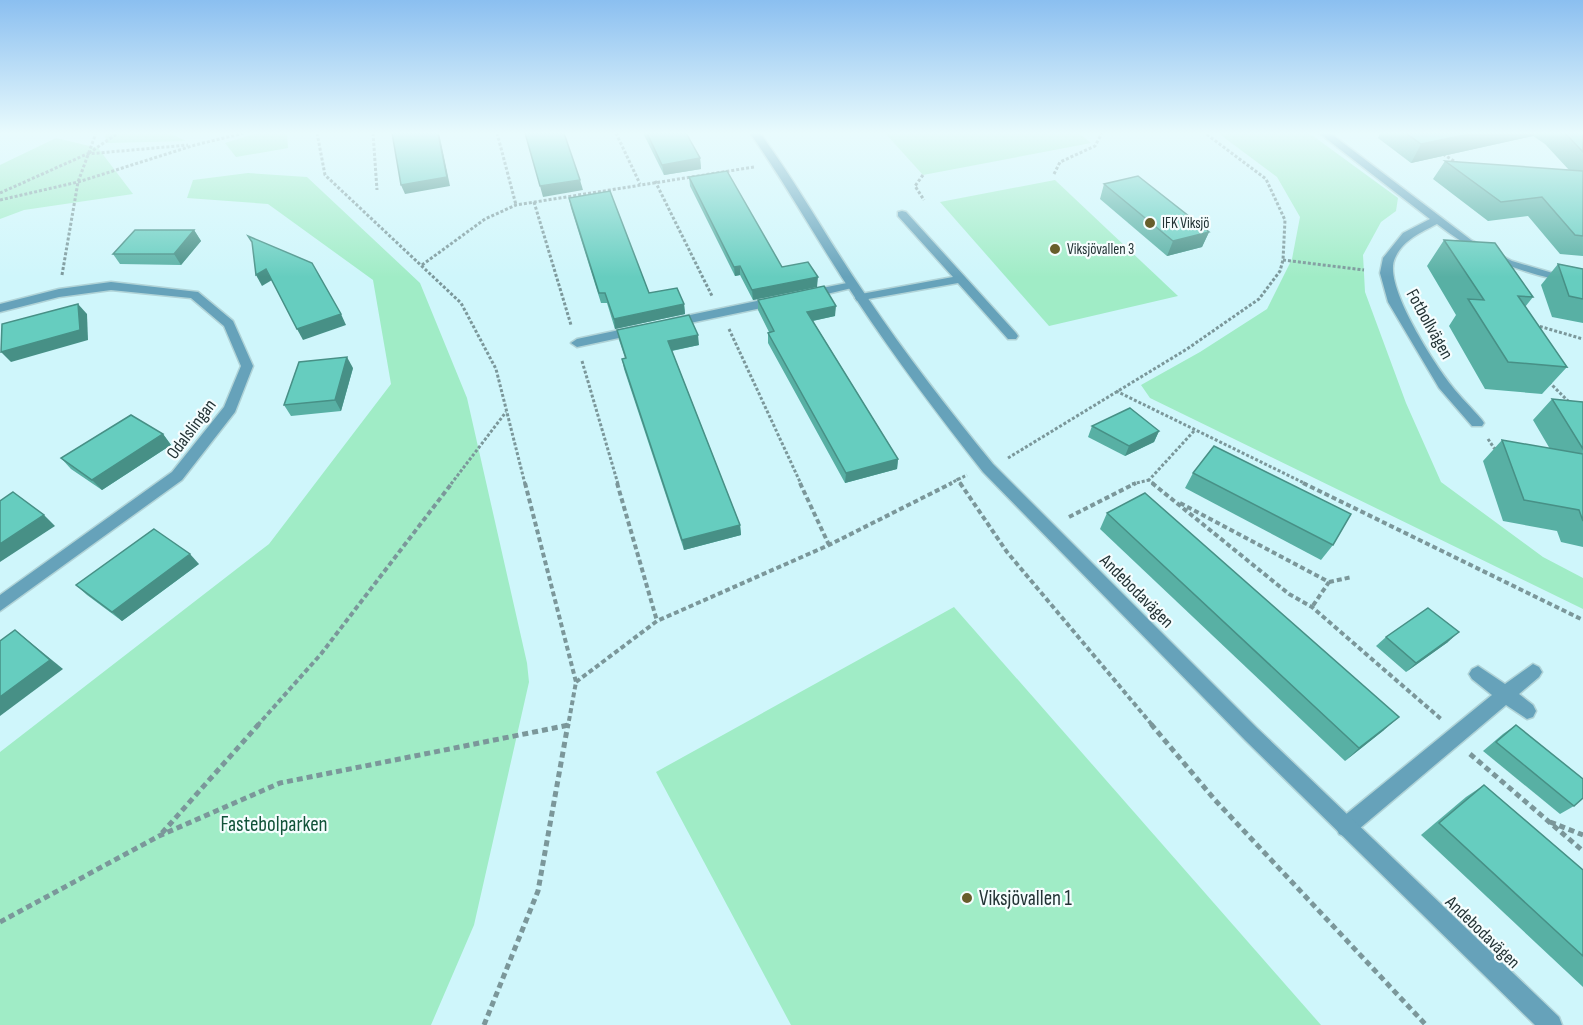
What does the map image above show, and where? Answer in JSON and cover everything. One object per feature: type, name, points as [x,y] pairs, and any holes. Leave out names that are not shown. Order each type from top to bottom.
[{"type":"street","name":"Andebodavägen","points":[[788,181],[857,292],[951,422],[988,468],[1251,734],[1551,1025]]},
{"type":"street","points":[[1388,181],[1467,242],[1508,263],[1555,277],[1583,281]]},
{"type":"street","points":[[902,214],[1012,336]]},
{"type":"street","points":[[1386,273],[1389,258],[1407,235],[1439,219]]},
{"type":"street","name":"Fotbollvägen","points":[[1386,273],[1394,302],[1446,388],[1477,423]]},
{"type":"street","points":[[577,343],[792,298],[961,279]]},
{"type":"street","name":"Odalslingan","points":[[0,308],[59,293],[111,286],[194,295],[229,324],[247,366],[231,409],[177,476],[0,604]]},
{"type":"street","points":[[1347,827],[1533,672]]},
{"type":"street","points":[[1478,674],[1527,711]]},
{"type":"path","points":[[0,193],[27,181]]},
{"type":"path","points":[[0,200],[82,181]]},
{"type":"path","points":[[331,181],[461,303],[496,369],[576,682],[538,891],[484,1025]]},
{"type":"path","points":[[376,181],[377,190]]},
{"type":"path","points":[[510,181],[516,205]]},
{"type":"path","points":[[422,265],[484,219],[516,205],[655,181],[721,313],[829,545]]},
{"type":"path","points":[[919,181],[915,186],[924,200]]},
{"type":"path","points":[[59,293],[78,182]]},
{"type":"path","points":[[534,202],[657,621]]},
{"type":"path","points":[[1283,260],[1386,273]]},
{"type":"path","points":[[1529,323],[1583,339]]},
{"type":"path","points":[[1545,376],[1557,391],[1577,406]]},
{"type":"path","points":[[1116,391],[1583,620]]},
{"type":"path","points":[[159,836],[321,654],[506,412]]},
{"type":"path","points":[[1477,423],[1494,448],[1504,452]]},
{"type":"path","points":[[1066,518],[1134,483],[1149,480],[1194,431]]},
{"type":"path","points":[[957,478],[1007,552],[1215,800],[1426,1025]]},
{"type":"path","points":[[1149,480],[1289,594],[1312,608],[1440,717],[1452,739],[1583,851]]},
{"type":"path","points":[[1172,498],[1329,582],[1352,577]]},
{"type":"path","points":[[1312,608],[1329,582]]},
{"type":"path","points":[[0,922],[159,836],[280,783],[569,725]]},
{"type":"path","points":[[1547,821],[1583,835]]},
{"type":"green space","points":[[0,181],[123,181],[133,194],[24,210],[0,219]]},
{"type":"green space","name":"Fastebolparken","points":[[193,181],[311,181],[420,283],[467,398],[527,663],[529,682],[474,925],[431,1025],[0,1025],[0,752],[269,544],[391,384],[373,280],[268,204],[187,198]]},
{"type":"green space","name":"Viksjövallen 3","points":[[1056,181],[1178,296],[1049,326],[940,202]]},
{"type":"green space","points":[[1279,181],[1374,181],[1398,198],[1396,211],[1381,222],[1363,255],[1365,292],[1406,403],[1441,482],[1543,557],[1583,578],[1583,609],[1150,398],[1141,385],[1200,352],[1267,309],[1292,259],[1300,217]]},
{"type":"green space","name":"Viksjövallen 1","points":[[954,607],[1321,1025],[791,1025],[656,772]]},
{"type":"building","points":[[400,181],[425,181],[401,185]]},
{"type":"building","points":[[539,181],[574,181],[540,186]]},
{"type":"building","points":[[691,181],[733,181],[782,267],[808,262],[818,277],[752,290],[740,266],[734,267]]},
{"type":"building","points":[[1117,181],[1144,181],[1209,232],[1173,241],[1104,184]]},
{"type":"building","points":[[1472,181],[1583,181],[1583,236],[1575,235],[1542,197],[1501,202]]},
{"type":"building","points":[[610,191],[649,293],[677,288],[684,304],[614,319],[605,293],[599,293],[569,198]]},
{"type":"building","points":[[135,230],[194,230],[174,254],[113,254]]},
{"type":"building","points":[[248,236],[312,263],[341,314],[297,329],[266,269],[256,275],[252,242]]},
{"type":"building","points":[[1444,240],[1495,243],[1533,297],[1518,296],[1567,367],[1508,362],[1468,299],[1484,300]]},
{"type":"building","points":[[1558,264],[1583,269],[1583,299],[1569,296]]},
{"type":"building","points":[[824,286],[836,306],[807,312],[898,459],[846,473],[768,333],[774,331],[758,300]]},
{"type":"building","points":[[78,304],[80,330],[1,352],[2,324]]},
{"type":"building","points":[[689,315],[698,335],[668,341],[740,525],[682,540],[622,359],[626,358],[617,330]]},
{"type":"building","points":[[347,357],[335,400],[284,405],[299,362]]},
{"type":"building","points":[[1552,399],[1583,402],[1583,449]]},
{"type":"building","points":[[1130,408],[1159,431],[1129,446],[1092,426]]},
{"type":"building","points":[[131,415],[163,434],[92,480],[61,458]]},
{"type":"building","points":[[1502,440],[1583,454],[1583,521],[1579,510],[1524,500]]},
{"type":"building","points":[[1214,446],[1351,514],[1333,545],[1193,473]]},
{"type":"building","points":[[13,492],[44,515],[0,544],[0,501]]},
{"type":"building","points":[[1145,493],[1399,717],[1359,748],[1107,513]]},
{"type":"building","points":[[154,529],[190,554],[112,612],[76,585]]},
{"type":"building","points":[[1428,608],[1459,632],[1416,663],[1386,637]]},
{"type":"building","points":[[15,630],[50,660],[0,697],[0,641]]},
{"type":"building","points":[[1516,725],[1583,779],[1583,798],[1574,806],[1496,742]]},
{"type":"building","points":[[1484,785],[1583,870],[1583,956],[1439,823]]},
{"type":"place","name":"IFK Viksjö","points":[[1150,223]]},
{"type":"place","name":"Viksjövallen 3","points":[[1055,249]]},
{"type":"place","name":"Viksjövallen 1","points":[[967,898]]}]
